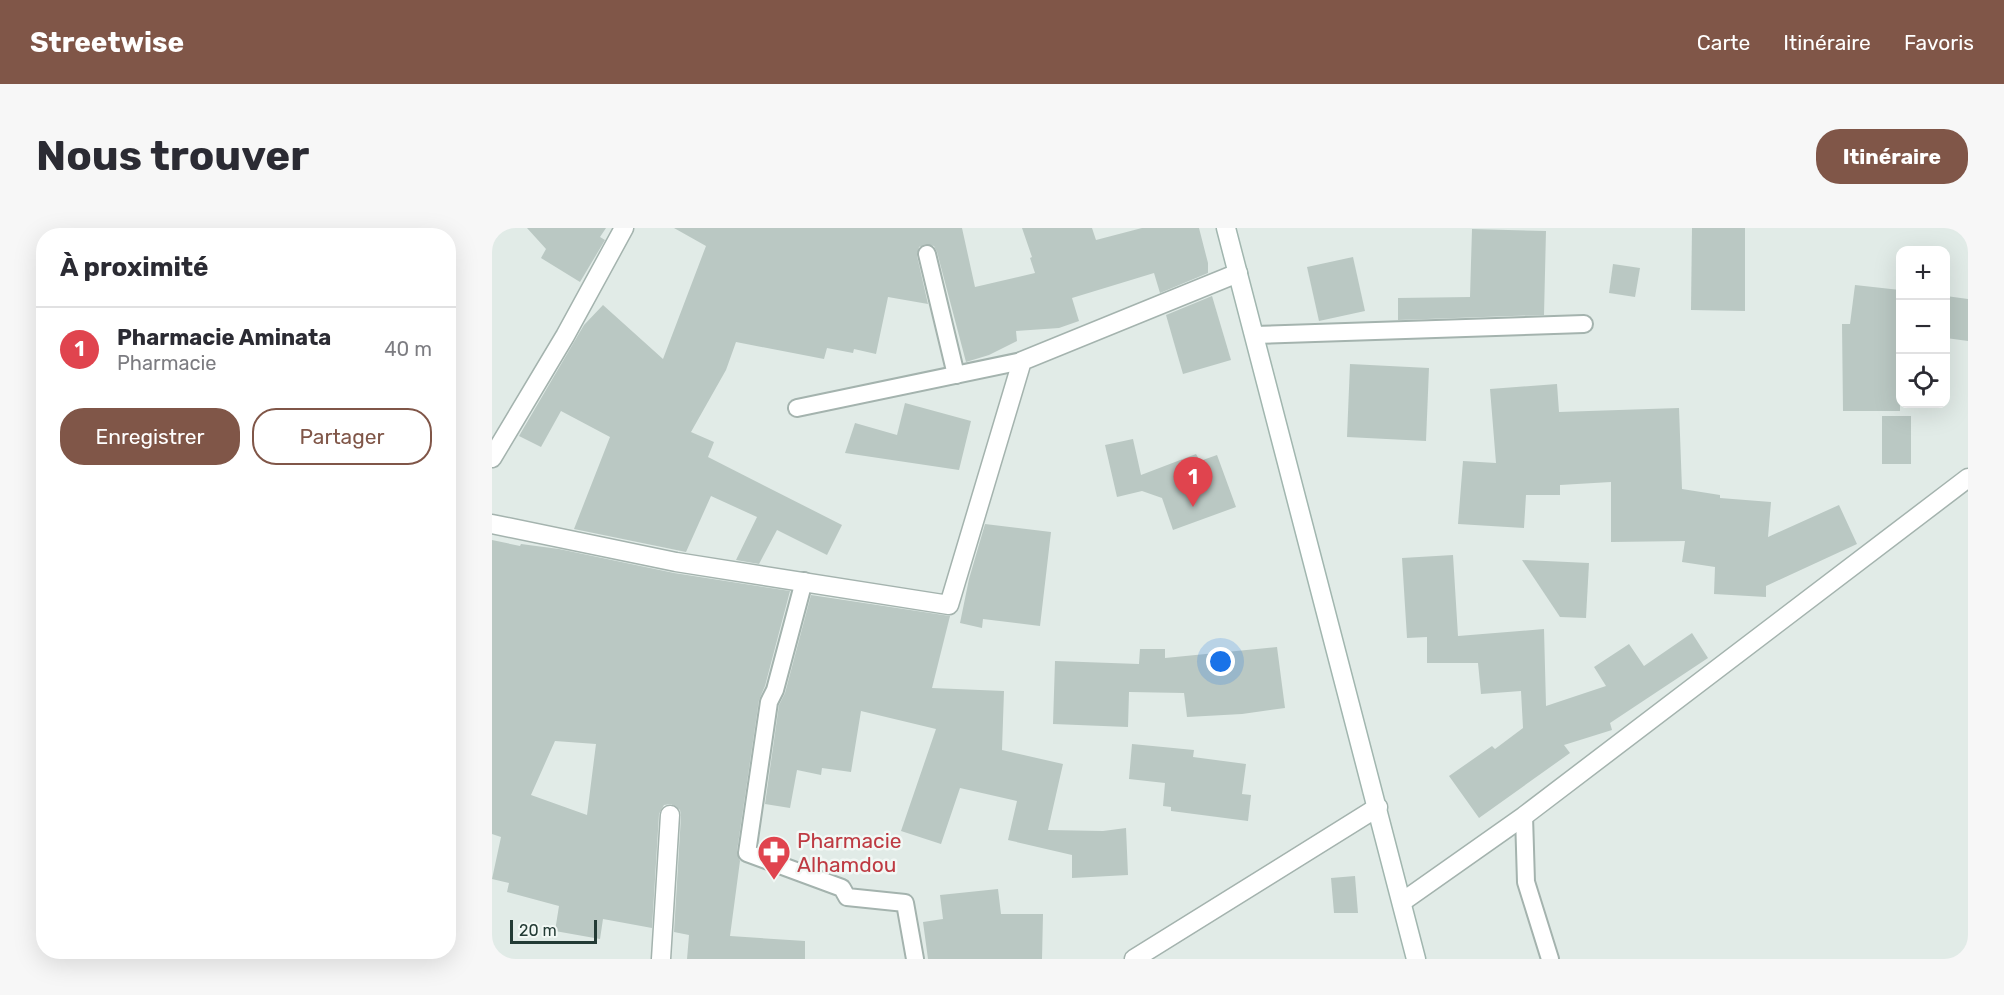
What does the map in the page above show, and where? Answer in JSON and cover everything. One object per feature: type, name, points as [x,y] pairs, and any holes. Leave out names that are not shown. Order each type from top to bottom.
[{"type":"street","points":[[492,458],[565,336],[624,228]]},
{"type":"street","points":[[1226,228],[1416,959]]},
{"type":"street","points":[[492,524],[676,561],[949,605],[1022,361],[1238,273]]},
{"type":"street","points":[[1402,902],[1524,816],[1968,478]]},
{"type":"street","points":[[1134,959],[1378,807]]},
{"type":"street","points":[[661,959],[670,815]]},
{"type":"lane","points":[[927,254],[956,375]]},
{"type":"lane","points":[[1254,335],[1584,324]]},
{"type":"lane","points":[[797,408],[1022,361]]},
{"type":"lane","points":[[804,581],[770,702],[747,853],[842,888],[847,897],[905,903],[915,959]]},
{"type":"lane","points":[[1524,816],[1526,882],[1550,959]]},
{"type":"building","points":[[527,228],[606,228],[600,237],[605,240],[580,282],[541,258],[546,249]]},
{"type":"building","points":[[674,228],[962,228],[975,287],[1035,273],[1022,228],[1092,228],[1096,240],[1142,228],[1199,228],[1208,263],[1208,273],[1160,293],[1154,273],[1072,298],[1079,321],[1059,328],[1016,331],[1017,341],[989,355],[966,362],[937,252],[934,246],[925,244],[919,247],[917,256],[928,304],[888,297],[876,354],[854,349],[853,353],[827,348],[824,359],[736,342],[726,370],[691,432],[714,442],[708,457],[842,525],[827,555],[777,530],[759,564],[736,560],[757,517],[711,496],[686,552],[574,529],[610,437],[561,411],[541,447],[519,436],[584,325],[603,305],[663,359],[706,246]]},
{"type":"building","points":[[1692,228],[1745,228],[1745,311],[1691,310]]},
{"type":"building","points":[[1472,229],[1546,231],[1544,315],[1398,320],[1398,298],[1470,297]]},
{"type":"building","points":[[1353,257],[1365,311],[1319,321],[1307,267]]},
{"type":"building","points":[[1613,264],[1640,268],[1635,297],[1609,293]]},
{"type":"building","points":[[1855,285],[1896,290],[1896,408],[1900,408],[1900,411],[1843,411],[1842,324],[1850,324]]},
{"type":"building","points":[[1212,296],[1231,360],[1183,374],[1166,315]]},
{"type":"building","points":[[1950,297],[1968,299],[1968,341],[1950,339]]},
{"type":"building","points":[[1350,364],[1429,368],[1426,441],[1347,437]]},
{"type":"building","points":[[1557,384],[1559,412],[1679,408],[1682,489],[1720,495],[1720,498],[1771,502],[1768,537],[1839,505],[1857,544],[1766,586],[1766,597],[1714,594],[1715,567],[1682,562],[1685,541],[1611,542],[1611,482],[1560,485],[1560,495],[1526,495],[1524,528],[1458,524],[1463,461],[1496,463],[1490,389]]},
{"type":"building","points":[[905,403],[971,421],[959,470],[845,453],[855,423],[897,435]]},
{"type":"building","points":[[1882,416],[1911,416],[1911,464],[1882,464]]},
{"type":"building","points":[[1133,439],[1141,475],[1196,454],[1200,461],[1217,455],[1236,507],[1173,530],[1162,498],[1142,491],[1117,497],[1105,445]]},
{"type":"building","points":[[985,524],[1051,532],[1040,626],[983,619],[982,628],[960,623],[969,579]]},
{"type":"building","points":[[492,540],[520,546],[521,544],[559,549],[674,573],[790,591],[765,686],[759,700],[737,851],[740,861],[730,936],[805,941],[805,959],[687,959],[689,935],[674,932],[681,816],[680,810],[671,804],[664,805],[659,814],[652,928],[603,919],[600,939],[555,931],[559,906],[507,892],[509,883],[492,879],[501,837],[492,834]],"holes":[[[555,741],[596,744],[587,815],[531,795]]]},
{"type":"building","points":[[1453,555],[1458,636],[1544,629],[1546,706],[1606,686],[1594,667],[1629,644],[1644,666],[1692,633],[1708,658],[1610,723],[1612,730],[1564,745],[1570,753],[1479,818],[1449,776],[1492,746],[1495,749],[1523,728],[1521,691],[1481,694],[1478,663],[1427,663],[1427,637],[1407,638],[1402,558]]},
{"type":"building","points":[[1522,560],[1589,563],[1586,618],[1560,617]]},
{"type":"building","points":[[811,595],[950,616],[932,688],[1004,691],[1002,750],[1063,764],[1048,830],[1103,831],[1126,828],[1128,875],[1072,878],[1072,855],[1008,840],[1017,801],[960,788],[941,844],[901,831],[936,729],[861,711],[851,772],[822,768],[821,775],[797,770],[790,808],[765,804],[779,705],[785,693]]},
{"type":"building","points":[[1277,647],[1285,708],[1242,714],[1187,717],[1184,693],[1129,692],[1128,727],[1053,724],[1055,661],[1139,664],[1140,649],[1165,649],[1165,658]]},
{"type":"building","points":[[1132,744],[1194,750],[1193,757],[1246,764],[1242,794],[1251,795],[1248,821],[1171,811],[1171,807],[1163,806],[1165,783],[1129,779]]},
{"type":"building","points":[[1355,876],[1358,913],[1334,913],[1331,878]]},
{"type":"building","points":[[998,889],[1001,914],[1043,914],[1042,959],[928,959],[923,922],[943,919],[940,895]]},
{"type":"place","name":"Pharmacie Aminata","points":[[1193,507]]},
{"type":"place","name":"Pharmacie Alhamdou","points":[[774,881]]}]
